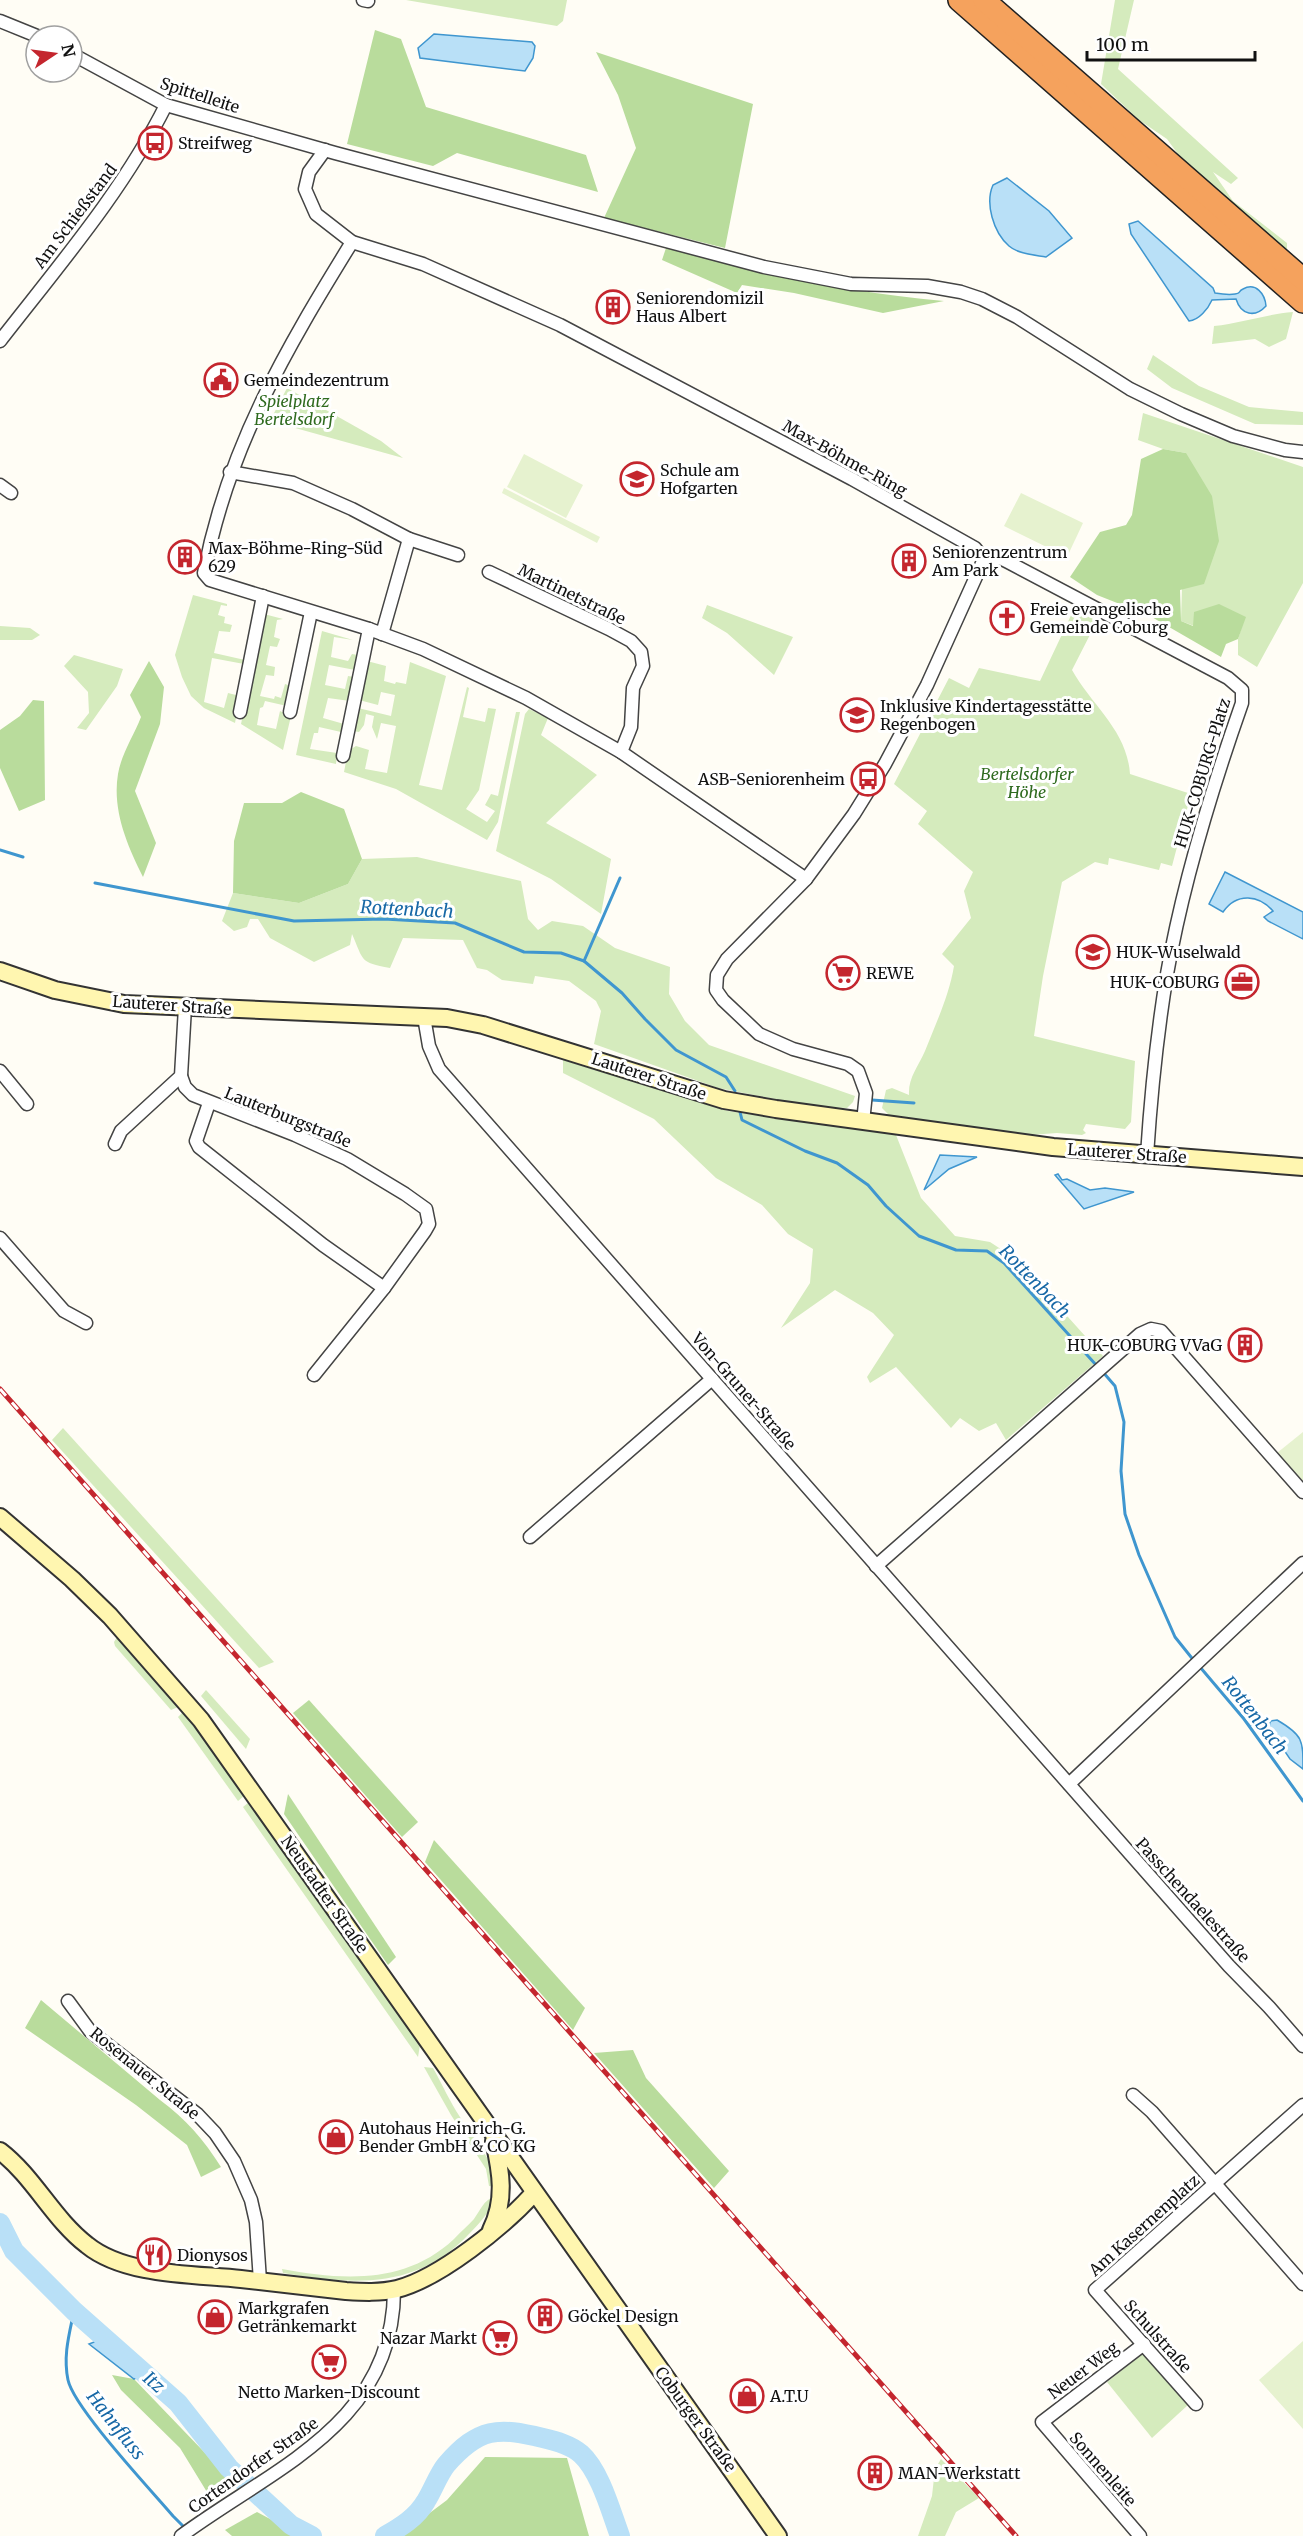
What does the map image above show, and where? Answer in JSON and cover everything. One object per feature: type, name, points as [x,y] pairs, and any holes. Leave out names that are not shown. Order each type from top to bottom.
[{"type":"highway","points":[[959,0],[1303,302]]},
{"type":"highway","points":[[984,0],[1303,279]]},
{"type":"street","points":[[363,0],[368,1]]},
{"type":"street","points":[[0,21],[24,31]]},
{"type":"street","name":"Spittelleite","points":[[84,61],[166,105],[325,150],[764,267],[851,284],[927,286],[961,292],[982,299],[1017,317],[1130,389],[1181,414],[1233,436],[1285,450],[1303,452]]},
{"type":"street","name":"Am Schießstand","points":[[0,341],[126,177],[150,138],[166,105]]},
{"type":"street","name":"Max-Böhme-Ring","points":[[325,150],[309,172],[305,189],[316,214],[352,242],[423,264],[560,325],[852,479],[975,548],[984,559]]},
{"type":"street","points":[[352,242],[304,319],[252,419],[230,472],[210,540],[204,573],[210,580],[369,629],[426,650],[526,698],[621,752],[807,879]]},
{"type":"street","points":[[230,472],[293,483],[352,508],[409,539],[458,555]]},
{"type":"street","points":[[0,485],[11,493]]},
{"type":"street","points":[[382,634],[409,539]]},
{"type":"street","name":"HUK-COBURG-Platz","points":[[984,559],[1000,558],[1103,610],[1228,678],[1240,686],[1243,694],[1196,846],[1180,909],[1157,1040],[1147,1155]]},
{"type":"street","points":[[863,1122],[866,1094],[863,1078],[858,1071],[848,1064],[793,1049],[759,1035],[723,1000],[716,990],[717,975],[727,959],[807,879],[854,814],[885,764],[927,685],[984,559]]},
{"type":"street","name":"Martinetstraße","points":[[489,572],[609,628],[631,641],[641,652],[643,666],[633,688],[631,727],[621,752]]},
{"type":"street","points":[[240,712],[263,596]]},
{"type":"street","points":[[290,712],[311,612]]},
{"type":"street","points":[[344,756],[369,629]]},
{"type":"street","name":"Lauterer Straße","points":[[0,971],[55,990],[99,1000],[185,1007],[447,1018],[504,1030],[724,1100],[863,1122],[1053,1147],[1303,1167]]},
{"type":"street","points":[[115,1144],[121,1131],[181,1076],[185,1007]]},
{"type":"street","name":"Von-Gruner-Straße","points":[[424,1017],[429,1046],[439,1070],[1060,1774]]},
{"type":"street","points":[[0,1071],[27,1104]]},
{"type":"street","name":"Lauterburgstraße","points":[[181,1076],[185,1087],[193,1095],[295,1135],[347,1159],[422,1204],[428,1214],[429,1224],[425,1231],[384,1288],[314,1375]]},
{"type":"street","name":"Lauterburgstraße","points":[[209,1103],[196,1141],[199,1147],[323,1245],[384,1288]]},
{"type":"street","points":[[0,1238],[64,1311],[86,1323]]},
{"type":"street","points":[[876,1566],[1090,1377],[1140,1334],[1151,1329],[1161,1331],[1303,1492]]},
{"type":"street","points":[[530,1537],[712,1379]]},
{"type":"street","name":"Neustadter Straße","points":[[0,1517],[72,1579],[110,1616],[201,1720],[613,2302]]},
{"type":"street","points":[[1069,1784],[1303,1563]]},
{"type":"street","name":"Passchendaelestraße","points":[[1060,1774],[1303,2046]]},
{"type":"street","name":"Rosenauer Straße","points":[[68,2001],[90,2031],[197,2114],[215,2133],[234,2161],[251,2200],[256,2222],[260,2281]]},
{"type":"street","name":"Am Kasernenplatz","points":[[1133,2095],[1152,2112],[1303,2284]]},
{"type":"street","name":"Am Kasernenplatz","points":[[1095,2290],[1303,2105]]},
{"type":"street","points":[[490,2233],[499,2215],[502,2185],[491,2130]]},
{"type":"street","points":[[0,2151],[21,2170],[74,2234],[88,2247],[114,2261],[160,2271],[346,2291],[394,2290],[416,2282],[490,2233],[519,2210],[534,2193]]},
{"type":"street","name":"Cortendorfer Straße","points":[[181,2536],[319,2441],[345,2419],[372,2380],[387,2345],[394,2311],[394,2290]]},
{"type":"street","name":"Schulstraße","points":[[1095,2290],[1196,2404]]},
{"type":"street","name":"Coburger Straße","points":[[613,2302],[778,2536]]},
{"type":"street","name":"Neuer Weg","points":[[1042,2422],[1144,2344]]},
{"type":"street","name":"Sonnenleite","points":[[1042,2422],[1140,2536]]},
{"type":"green space","points":[[406,0],[567,0],[563,21],[557,26]]},
{"type":"green space","points":[[1115,0],[1134,0],[1118,69],[1238,178],[1231,184],[1213,172],[1233,201],[1287,243],[1287,253],[1186,165],[1167,139],[1139,120],[1101,84]]},
{"type":"green space","points":[[375,30],[401,39],[426,107],[586,155],[598,192],[457,153],[433,166],[347,144]]},
{"type":"green space","points":[[596,52],[753,104],[725,248],[604,218],[636,148],[618,95]]},
{"type":"green space","points":[[666,248],[804,281],[874,293],[944,301],[883,313],[794,293],[742,285],[737,293],[662,260]]},
{"type":"green space","points":[[1293,312],[1286,339],[1269,347],[1255,339],[1212,344],[1214,326]]},
{"type":"green space","points":[[1153,355],[1199,386],[1249,407],[1303,412],[1303,425],[1255,424],[1172,388],[1147,369]]},
{"type":"green space","name":"Spielplatz Bertelsdorf","points":[[287,388],[381,441],[403,458],[270,421]]},
{"type":"green space","points":[[1143,413],[1303,467],[1303,583],[1257,667],[1238,655],[1238,639],[1245,617],[1194,626],[1181,621],[1186,453],[1163,449],[1138,440]]},
{"type":"green space","points":[[1163,449],[1186,453],[1212,496],[1219,541],[1204,584],[1180,590],[1181,621],[1193,626],[1194,612],[1219,604],[1246,617],[1238,639],[1226,644],[1221,657],[1150,616],[1097,595],[1070,577],[1100,532],[1126,525],[1132,515],[1141,459]]},
{"type":"green space","points":[[524,454],[583,485],[566,518],[507,487]]},
{"type":"green space","points":[[504,488],[600,537],[597,543],[502,493]]},
{"type":"green space","points":[[1021,493],[1083,523],[1067,557],[1004,526]]},
{"type":"green space","points":[[193,595],[227,604],[227,606],[221,605],[218,615],[225,617],[224,623],[232,625],[230,632],[219,631],[214,653],[245,660],[244,664],[212,658],[204,702],[224,708],[228,693],[240,696],[235,723],[204,708],[191,696],[182,677],[175,655]]},
{"type":"green space","points":[[707,605],[793,637],[774,675],[727,633],[702,618]]},
{"type":"green space","name":"Bertelsdorfer Höhe","points":[[1074,609],[1097,621],[1072,670],[1116,731],[1127,758],[1130,774],[1191,794],[1172,866],[1161,863],[1159,870],[1109,858],[1108,865],[1095,862],[1062,882],[1043,976],[1034,1036],[1135,1061],[1131,1122],[1125,1129],[1086,1124],[1083,1130],[1086,1133],[1082,1135],[1057,1133],[1030,1135],[930,1123],[889,1115],[882,1108],[886,1090],[892,1088],[909,1095],[912,1078],[946,999],[954,966],[942,954],[971,918],[964,891],[973,872],[918,824],[927,811],[894,784],[949,678],[969,688],[979,668],[1040,681]]},
{"type":"green space","points":[[264,614],[283,619],[277,620],[274,637],[280,639],[277,647],[270,646],[266,665],[275,667],[274,676],[266,675],[260,696],[281,698],[285,684],[291,686],[287,706],[265,701],[263,707],[260,708],[257,725],[276,729],[280,711],[291,716],[283,750],[241,724]]},
{"type":"green space","points":[[0,626],[30,628],[40,635],[32,640],[0,640]]},
{"type":"green space","points":[[322,631],[353,640],[334,637],[331,657],[348,661],[352,654],[358,655],[355,670],[329,665],[325,685],[345,689],[348,676],[354,677],[350,701],[328,698],[323,718],[344,724],[341,732],[319,727],[318,733],[314,733],[310,749],[337,753],[336,764],[296,755]]},
{"type":"green space","points":[[74,655],[123,669],[117,686],[86,730],[77,728],[89,713],[88,692],[64,666]]},
{"type":"green space","points":[[149,661],[164,687],[160,724],[135,791],[156,843],[143,877],[122,827],[117,787],[122,760],[141,717],[130,695]]},
{"type":"green space","points":[[367,661],[386,666],[384,681],[395,684],[396,682],[406,684],[410,662],[446,676],[419,785],[442,790],[467,687],[469,688],[463,717],[485,722],[488,708],[496,709],[479,790],[466,809],[487,822],[495,811],[485,805],[491,794],[498,796],[516,712],[520,712],[498,822],[487,840],[396,789],[344,772],[348,751],[356,746],[369,750],[365,769],[387,773],[396,726],[381,723],[377,739],[372,727],[374,716],[366,714],[364,725],[359,732],[353,731],[358,708],[391,716],[395,695],[381,692],[378,705],[359,700]]},
{"type":"green space","points":[[33,700],[44,701],[45,800],[19,811],[0,768],[0,730],[20,716]]},
{"type":"green space","points":[[529,709],[548,718],[541,735],[597,775],[546,823],[611,859],[601,914],[551,879],[496,851],[525,714]]},
{"type":"green space","points":[[301,792],[344,809],[362,859],[348,884],[299,903],[233,893],[234,841],[244,803],[282,803]]},
{"type":"green space","points":[[417,857],[521,881],[528,919],[538,930],[552,921],[583,926],[615,948],[670,967],[669,994],[685,1021],[709,1045],[855,1096],[853,1102],[847,1108],[816,1107],[718,1088],[594,1044],[601,1011],[596,1001],[569,981],[535,976],[533,984],[502,980],[487,970],[477,968],[463,940],[403,938],[390,968],[364,959],[352,934],[350,945],[314,962],[270,938],[258,919],[250,919],[247,927],[234,931],[222,921],[233,893],[299,903],[348,884],[362,859]]},
{"type":"green space","points":[[563,1060],[728,1111],[896,1135],[921,1198],[955,1236],[990,1242],[1016,1259],[1103,1356],[1006,1440],[996,1423],[979,1431],[960,1418],[951,1428],[896,1367],[870,1383],[867,1377],[894,1335],[873,1313],[835,1290],[781,1328],[810,1283],[813,1249],[788,1234],[762,1205],[716,1178],[654,1119],[563,1073]]},
{"type":"green space","points":[[63,1428],[274,1662],[259,1668],[52,1440]]},
{"type":"green space","points":[[1303,1432],[1303,1481],[1277,1453]]},
{"type":"green space","points":[[117,1637],[178,1707],[171,1710],[115,1646],[114,1642]]},
{"type":"green space","points":[[206,1690],[250,1739],[246,1749],[201,1696]]},
{"type":"green space","points":[[309,1700],[418,1822],[402,1837],[293,1713]]},
{"type":"green space","points":[[183,1712],[245,1795],[238,1801],[178,1717]]},
{"type":"green space","points":[[288,1794],[396,1957],[388,1965],[284,1814]]},
{"type":"green space","points":[[249,1802],[420,2045],[418,2057],[243,1807]]},
{"type":"green space","points":[[434,1840],[585,2008],[573,2030],[425,1862]]},
{"type":"green space","points":[[41,2000],[186,2122],[221,2167],[201,2177],[187,2145],[136,2105],[25,2028]]},
{"type":"green space","points":[[633,2050],[646,2078],[729,2171],[714,2188],[594,2053]]},
{"type":"green space","points":[[424,2067],[433,2068],[456,2111],[488,2159],[498,2187],[489,2186],[486,2169],[451,2115]]},
{"type":"green space","points":[[495,2196],[491,2207],[481,2221],[449,2252],[405,2274],[359,2281],[283,2273],[282,2269],[327,2275],[372,2275],[394,2272],[415,2265],[435,2254],[454,2239],[474,2219],[485,2203]]},
{"type":"green space","points":[[1303,2341],[1303,2429],[1259,2380]]},
{"type":"green space","points":[[1145,2352],[1189,2404],[1152,2438],[1107,2382]]},
{"type":"green space","points":[[112,2375],[134,2379],[231,2480],[210,2497],[180,2448],[121,2390]]},
{"type":"green space","points":[[485,2457],[567,2458],[589,2536],[399,2536],[447,2500]]},
{"type":"green space","points":[[941,2459],[979,2498],[956,2512],[945,2536],[918,2536],[932,2496],[935,2469]]},
{"type":"green space","points":[[257,2512],[302,2536],[232,2536],[225,2530]]},
{"type":"water","points":[[434,34],[532,42],[535,46],[533,58],[525,71],[420,58],[418,48]]},
{"type":"water","points":[[1007,178],[1049,211],[1072,238],[1046,257],[1022,252],[1009,246],[999,233],[990,209],[993,185]]},
{"type":"water","points":[[1138,221],[1213,288],[1215,293],[1235,294],[1248,287],[1256,288],[1264,297],[1266,306],[1262,310],[1249,313],[1241,309],[1236,299],[1212,300],[1203,314],[1189,321],[1131,234],[1129,224]]},
{"type":"water","points":[[1225,872],[1303,912],[1303,939],[1268,921],[1264,917],[1273,911],[1255,899],[1235,901],[1223,912],[1209,904]]},
{"type":"water","points":[[940,1155],[977,1157],[949,1169],[924,1190]]},
{"type":"water","points":[[1058,1174],[1062,1180],[1067,1179],[1090,1190],[1105,1188],[1134,1192],[1084,1209],[1055,1175]]},
{"type":"water","points":[[1277,1720],[1297,1734],[1300,1739],[1303,1769],[1290,1759],[1269,1728],[1270,1721]]},
{"type":"water","points":[[107,2337],[150,2371],[134,2379],[89,2344]]},
{"type":"waterway","name":"Rottenbach","points":[[0,850],[23,857]]},
{"type":"waterway","points":[[584,961],[620,878]]},
{"type":"waterway","name":"Rottenbach","points":[[95,883],[294,921],[384,919],[455,923],[524,952],[561,953],[584,961],[622,993],[676,1050],[726,1077],[735,1091]]},
{"type":"waterway","name":"Rottenbach","points":[[872,1100],[914,1103]]},
{"type":"waterway","name":"Rottenbach","points":[[740,1112],[742,1120],[805,1151],[837,1163],[868,1185],[886,1206],[919,1236],[956,1250],[987,1251],[1004,1263],[1097,1366]]},
{"type":"waterway","name":"Rottenbach","points":[[1102,1371],[1115,1386],[1124,1422],[1121,1471],[1125,1514],[1139,1555],[1175,1637],[1195,1662]]},
{"type":"waterway","name":"Rottenbach","points":[[1200,1667],[1244,1719],[1303,1801]]},
{"type":"waterway","points":[[1249,1725],[1270,1721]]},
{"type":"waterway","name":"Itz","points":[[0,2223],[14,2251],[74,2311],[178,2403],[229,2468],[291,2525],[312,2536]]},
{"type":"waterway","name":"Hahnfluss","points":[[74,2311],[66,2362],[68,2380],[73,2393],[115,2449],[186,2529]]},
{"type":"waterway","name":"Itz","points":[[385,2536],[418,2512],[429,2497],[443,2469],[458,2452],[479,2437],[501,2432],[514,2432],[553,2440],[581,2454],[588,2461],[599,2481],[620,2536]]},
{"type":"railway","points":[[0,1389],[1016,2536]]},
{"type":"place","name":"Streifweg","points":[[155,143]]},
{"type":"place","name":"Seniorendomizil Haus Albert","points":[[613,307]]},
{"type":"place","name":"Gemeindezentrum","points":[[221,380]]},
{"type":"place","name":"Schule am Hofgarten","points":[[637,479]]},
{"type":"place","name":"Max-Böhme-Ring-Süd 629","points":[[185,557]]},
{"type":"place","name":"Seniorenzentrum Am Park","points":[[909,561]]},
{"type":"place","name":"Freie evangelische Gemeinde Coburg","points":[[1007,618]]},
{"type":"place","name":"Inklusive Kindertagesstätte Regenbogen","points":[[857,715]]},
{"type":"place","name":"ASB-Seniorenheim","points":[[868,779]]},
{"type":"place","name":"HUK-Wuselwald","points":[[1093,952]]},
{"type":"place","name":"REWE","points":[[843,973]]},
{"type":"place","name":"HUK-COBURG","points":[[1242,982]]},
{"type":"place","name":"HUK-COBURG VVaG","points":[[1245,1345]]},
{"type":"place","name":"Autohaus Heinrich-G. Bender GmbH & CO KG","points":[[336,2137]]},
{"type":"place","name":"Dionysos","points":[[154,2255]]},
{"type":"place","name":"Göckel Design","points":[[545,2316]]},
{"type":"place","name":"Markgrafen Getränkemarkt","points":[[215,2317]]},
{"type":"place","name":"Nazar Markt","points":[[500,2338]]},
{"type":"place","name":"Netto Marken-Discount","points":[[329,2362]]},
{"type":"place","name":"A.T.U","points":[[747,2396]]},
{"type":"place","name":"MAN-Werkstatt","points":[[875,2473]]}]
